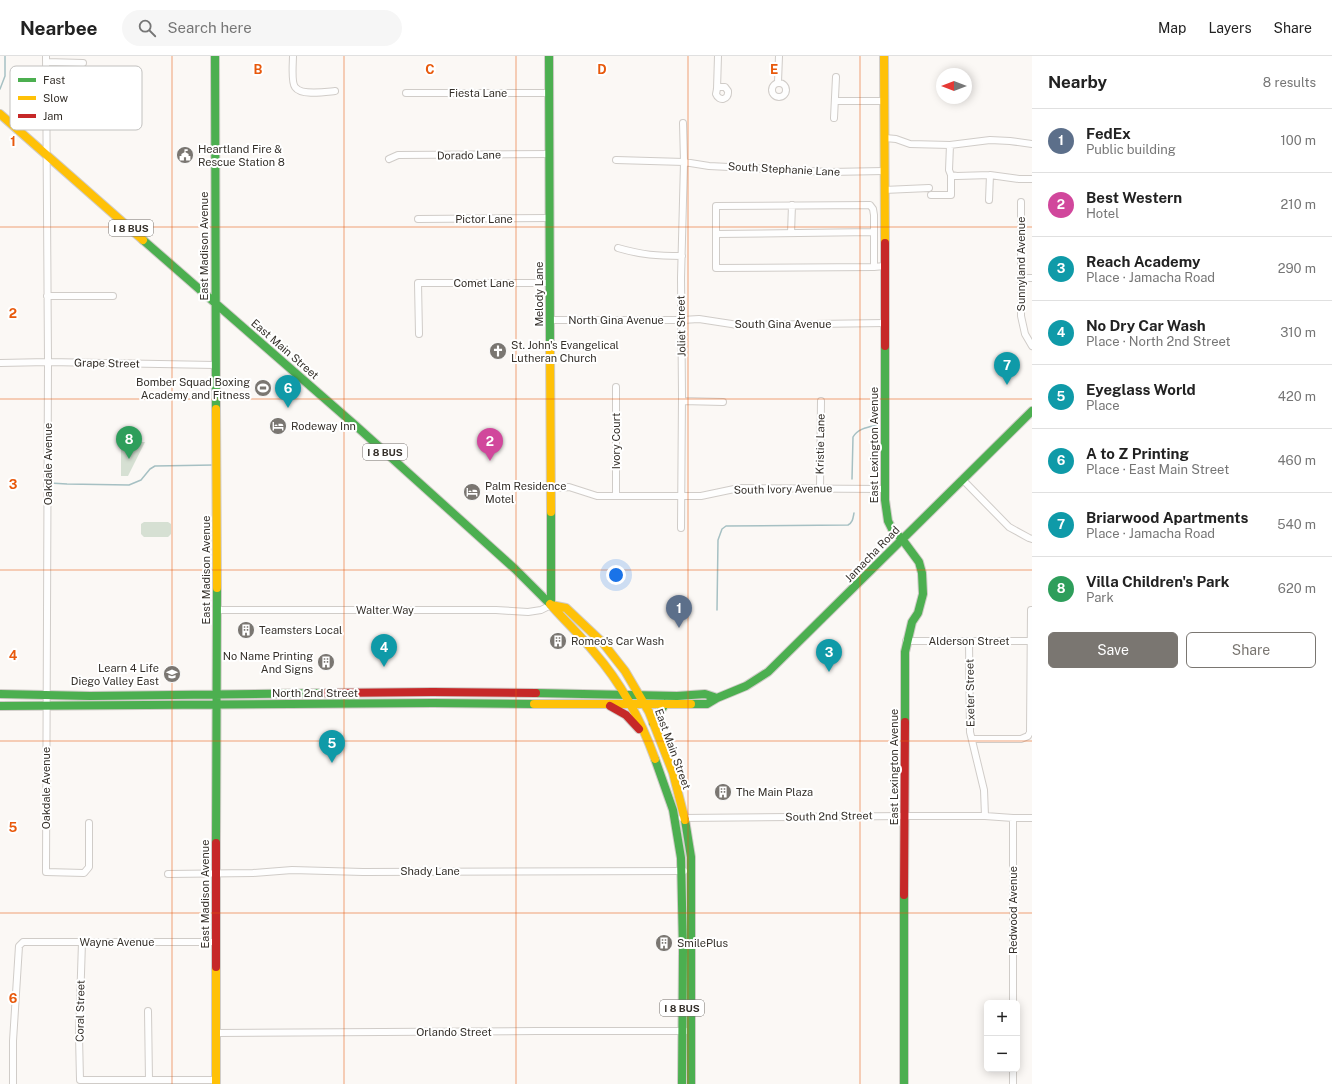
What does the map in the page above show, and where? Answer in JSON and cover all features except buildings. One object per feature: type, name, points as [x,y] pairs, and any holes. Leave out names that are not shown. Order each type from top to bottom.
[{"type":"main road","name":"East Madison Avenue","points":[[215,56],[215,365],[217,462],[216,1082]]},
{"type":"main road","name":"Melody Lane","points":[[549,56],[551,605]]},
{"type":"main road","name":"East Lexington Avenue","points":[[884,56],[885,508],[888,521],[892,529],[902,539],[919,562],[922,573],[923,587],[923,594],[918,613],[912,622],[904,652],[904,1084]]},
{"type":"main road","name":"East Main Street","points":[[0,114],[10,123]]},
{"type":"main road","name":"East Main Street","points":[[18,130],[391,457],[515,569],[551,605],[594,652],[611,674],[638,717],[647,737],[666,789],[679,844],[682,931],[682,1084]]},
{"type":"main road","name":"Jamacha Road","points":[[630,705],[707,704],[717,698],[746,686],[768,672],[1032,411]]},
{"type":"main road","name":"East Main Street","points":[[551,605],[566,608],[603,644],[624,671],[639,694],[654,723],[673,773],[684,818],[691,857],[691,1084]]},
{"type":"main road","points":[[601,694],[607,692],[611,684],[611,674]]},
{"type":"main road","name":"North 2nd Street","points":[[0,694],[90,696],[330,693],[624,694]]},
{"type":"main road","points":[[311,705],[312,702],[321,696],[330,693]]},
{"type":"main road","points":[[406,704],[416,696],[416,693]]},
{"type":"main road","points":[[448,704],[461,700],[468,694]]},
{"type":"main road","points":[[469,704],[476,699],[489,694]]},
{"type":"main road","points":[[624,694],[677,696],[705,694],[717,698]]},
{"type":"main road","name":"North 2nd Street","points":[[0,706],[406,704],[630,705]]},
{"type":"main road","points":[[654,723],[656,715],[666,704]]},
{"type":"main road","points":[[608,705],[626,715],[647,737]]},
{"type":"main road","points":[[682,931],[691,930]]},
{"type":"street","points":[[293,56],[293,81],[296,89]]},
{"type":"street","points":[[717,89],[718,56]]},
{"type":"street","points":[[778,82],[779,56]]},
{"type":"street","points":[[46,59],[83,63]]},
{"type":"street","points":[[834,118],[836,77]]},
{"type":"street","points":[[288,90],[296,89],[304,93],[335,91]]},
{"type":"street","name":"Fiesta Lane","points":[[406,93],[549,94]]},
{"type":"street","points":[[835,101],[884,101]]},
{"type":"street","name":"Joliet Street","points":[[681,528],[683,124]]},
{"type":"street","name":"Oakdale Avenue","points":[[47,130],[48,362],[46,872],[84,873],[89,867],[89,823]]},
{"type":"street","points":[[885,138],[896,139],[910,144],[950,145],[990,140],[1010,140],[1032,144]]},
{"type":"street","points":[[884,190],[951,194],[951,174],[949,170],[950,145]]},
{"type":"street","name":"Dorado Lane","points":[[389,159],[398,155],[550,154]]},
{"type":"street","name":"South Stephanie Lane","points":[[616,160],[684,162],[709,166],[829,172],[884,172]]},
{"type":"street","points":[[951,174],[957,176],[990,175],[1019,179],[1032,179]]},
{"type":"street","points":[[989,200],[990,175]]},
{"type":"street","name":"Sunnyland Avenue","points":[[1022,202],[1022,326],[1032,346]]},
{"type":"street","points":[[791,233],[792,205]]},
{"type":"street","points":[[874,267],[873,209],[870,205],[716,206],[716,268],[874,267],[884,266]]},
{"type":"street","name":"Pictor Lane","points":[[418,219],[550,218]]},
{"type":"street","points":[[716,234],[874,232]]},
{"type":"street","points":[[618,248],[644,255],[682,256]]},
{"type":"street","points":[[1022,278],[1032,278]]},
{"type":"street","name":"Comet Lane","points":[[419,334],[418,283],[550,283]]},
{"type":"street","points":[[47,296],[113,296]]},
{"type":"street","name":"South Gina Avenue","points":[[682,320],[699,319],[738,325],[885,323]]},
{"type":"street","name":"North Gina Avenue","points":[[550,320],[682,320]]},
{"type":"street","name":"Grape Street","points":[[0,363],[48,362],[215,365]]},
{"type":"street","name":"Ivory Court","points":[[616,387],[616,496]]},
{"type":"street","points":[[682,401],[722,402]]},
{"type":"street","name":"Kristie Lane","points":[[820,488],[821,401]]},
{"type":"street","points":[[962,479],[1009,527],[1032,539]]},
{"type":"street","name":"South Ivory Avenue","points":[[551,488],[569,487],[597,496],[701,496],[740,488],[885,489]]},
{"type":"street","name":"Walter Way","points":[[217,610],[496,610],[528,612],[541,610],[551,605]]},
{"type":"street","points":[[972,739],[1022,739],[1028,736],[1030,732],[1030,610]]},
{"type":"street","name":"Alderson Street","points":[[906,641],[1031,641]]},
{"type":"street","name":"Exeter Street","points":[[969,641],[969,718],[972,739],[984,790],[985,816]]},
{"type":"street","name":"South 2nd Street","points":[[674,818],[905,816],[985,816],[1032,818]]},
{"type":"street","name":"Redwood Avenue","points":[[1013,818],[1013,1000]]},
{"type":"street","name":"Shady Lane","points":[[168,874],[292,870],[363,872],[691,871]]},
{"type":"street","name":"Wayne Avenue","points":[[13,1084],[13,1041],[19,946],[23,942],[216,942]]},
{"type":"street","name":"Coral Street","points":[[82,942],[79,1036],[80,1080],[149,1080]]},
{"type":"street","points":[[148,1012],[149,1080],[216,1082]]},
{"type":"street","name":"Orlando Street","points":[[216,1033],[691,1032]]},
{"type":"street","points":[[1013,1072],[1013,1084]]},
{"type":"shaded area","points":[[121,442],[145,442],[128,476],[121,476]]},
{"type":"shaded area","points":[[144,522],[168,522],[171,524],[171,534],[168,537],[144,537],[141,534],[141,524]]},
{"type":"waterway","points":[[0,89],[5,76],[5,56]]},
{"type":"waterway","points":[[852,479],[853,437],[855,434],[867,427],[878,425]]},
{"type":"waterway","points":[[50,483],[129,485],[141,480],[150,469],[155,466],[214,465]]},
{"type":"waterway","points":[[717,610],[718,540],[722,529],[726,526],[848,525],[852,521],[854,513]]},
{"type":"traffic: fast","points":[[215,56],[216,409]]},
{"type":"traffic: fast","points":[[549,56],[550,345]]},
{"type":"traffic: fast","points":[[143,240],[355,425],[515,569],[550,604]]},
{"type":"traffic: fast","points":[[885,346],[885,500],[888,521],[892,529],[902,539],[919,562],[922,573],[923,594],[918,613],[912,622],[905,652],[905,722]]},
{"type":"traffic: fast","points":[[691,704],[707,704],[717,698],[746,686],[768,672],[1032,411]]},
{"type":"traffic: fast","points":[[551,512],[551,605]]},
{"type":"traffic: fast","points":[[216,843],[217,588]]},
{"type":"traffic: fast","points":[[0,694],[90,696],[326,693]]},
{"type":"traffic: fast","points":[[536,693],[677,696],[705,694],[717,698]]},
{"type":"traffic: fast","points":[[0,706],[433,703],[534,704]]},
{"type":"traffic: fast","points":[[653,723],[665,704]]},
{"type":"traffic: fast","points":[[655,759],[673,810],[681,858],[683,950],[682,1084]]},
{"type":"traffic: fast","points":[[685,820],[691,857],[691,1084]]},
{"type":"traffic: fast","points":[[904,895],[904,1084]]},
{"type":"traffic: slow","points":[[884,56],[885,243]]},
{"type":"traffic: slow","points":[[0,114],[10,123]]},
{"type":"traffic: slow","points":[[18,130],[143,240]]},
{"type":"traffic: slow","points":[[550,345],[551,512]]},
{"type":"traffic: slow","points":[[216,409],[217,588]]},
{"type":"traffic: slow","points":[[550,604],[589,646],[613,676],[637,716],[655,759]]},
{"type":"traffic: slow","points":[[551,605],[566,608],[603,643],[625,671],[649,712],[673,773],[685,820]]},
{"type":"traffic: slow","points":[[534,704],[691,704]]},
{"type":"traffic: slow","points":[[216,967],[216,1084]]},
{"type":"traffic: jam","points":[[885,243],[885,346]]},
{"type":"traffic: jam","points":[[326,693],[536,693]]},
{"type":"traffic: jam","points":[[610,706],[626,715],[639,729]]},
{"type":"traffic: jam","points":[[904,895],[905,722]]},
{"type":"traffic: jam","points":[[216,843],[216,967]]},
{"type":"place","name":"Heartland Fire & Rescue Station 8","points":[[185,155]]},
{"type":"place","name":"St. John's Evangelical Lutheran Church","points":[[498,351]]},
{"type":"place","name":"Briarwood Apartments","points":[[1007,385]]},
{"type":"place","name":"Bomber Squad Boxing Academy and Fitness","points":[[263,388]]},
{"type":"place","name":"A to Z Printing","points":[[288,408]]},
{"type":"place","name":"Rodeway Inn","points":[[278,426]]},
{"type":"place","name":"Villa Children's Park","points":[[129,459]]},
{"type":"place","name":"Best Western","points":[[490,461]]},
{"type":"place","name":"Palm Residence Motel","points":[[472,492]]},
{"type":"place","name":"FedEx","points":[[679,628]]},
{"type":"place","name":"Teamsters Local","points":[[246,630]]},
{"type":"place","name":"Romeo's Car Wash","points":[[558,641]]},
{"type":"place","name":"No Name Printing And Signs","points":[[326,662]]},
{"type":"place","name":"No Dry Car Wash","points":[[384,667]]},
{"type":"place","name":"Reach Academy","points":[[829,672]]},
{"type":"place","name":"Learn 4 Life Diego Valley East","points":[[172,674]]},
{"type":"place","name":"Eyeglass World","points":[[332,763]]},
{"type":"place","name":"The Main Plaza","points":[[723,792]]},
{"type":"place","name":"SmilePlus","points":[[664,943]]}]
